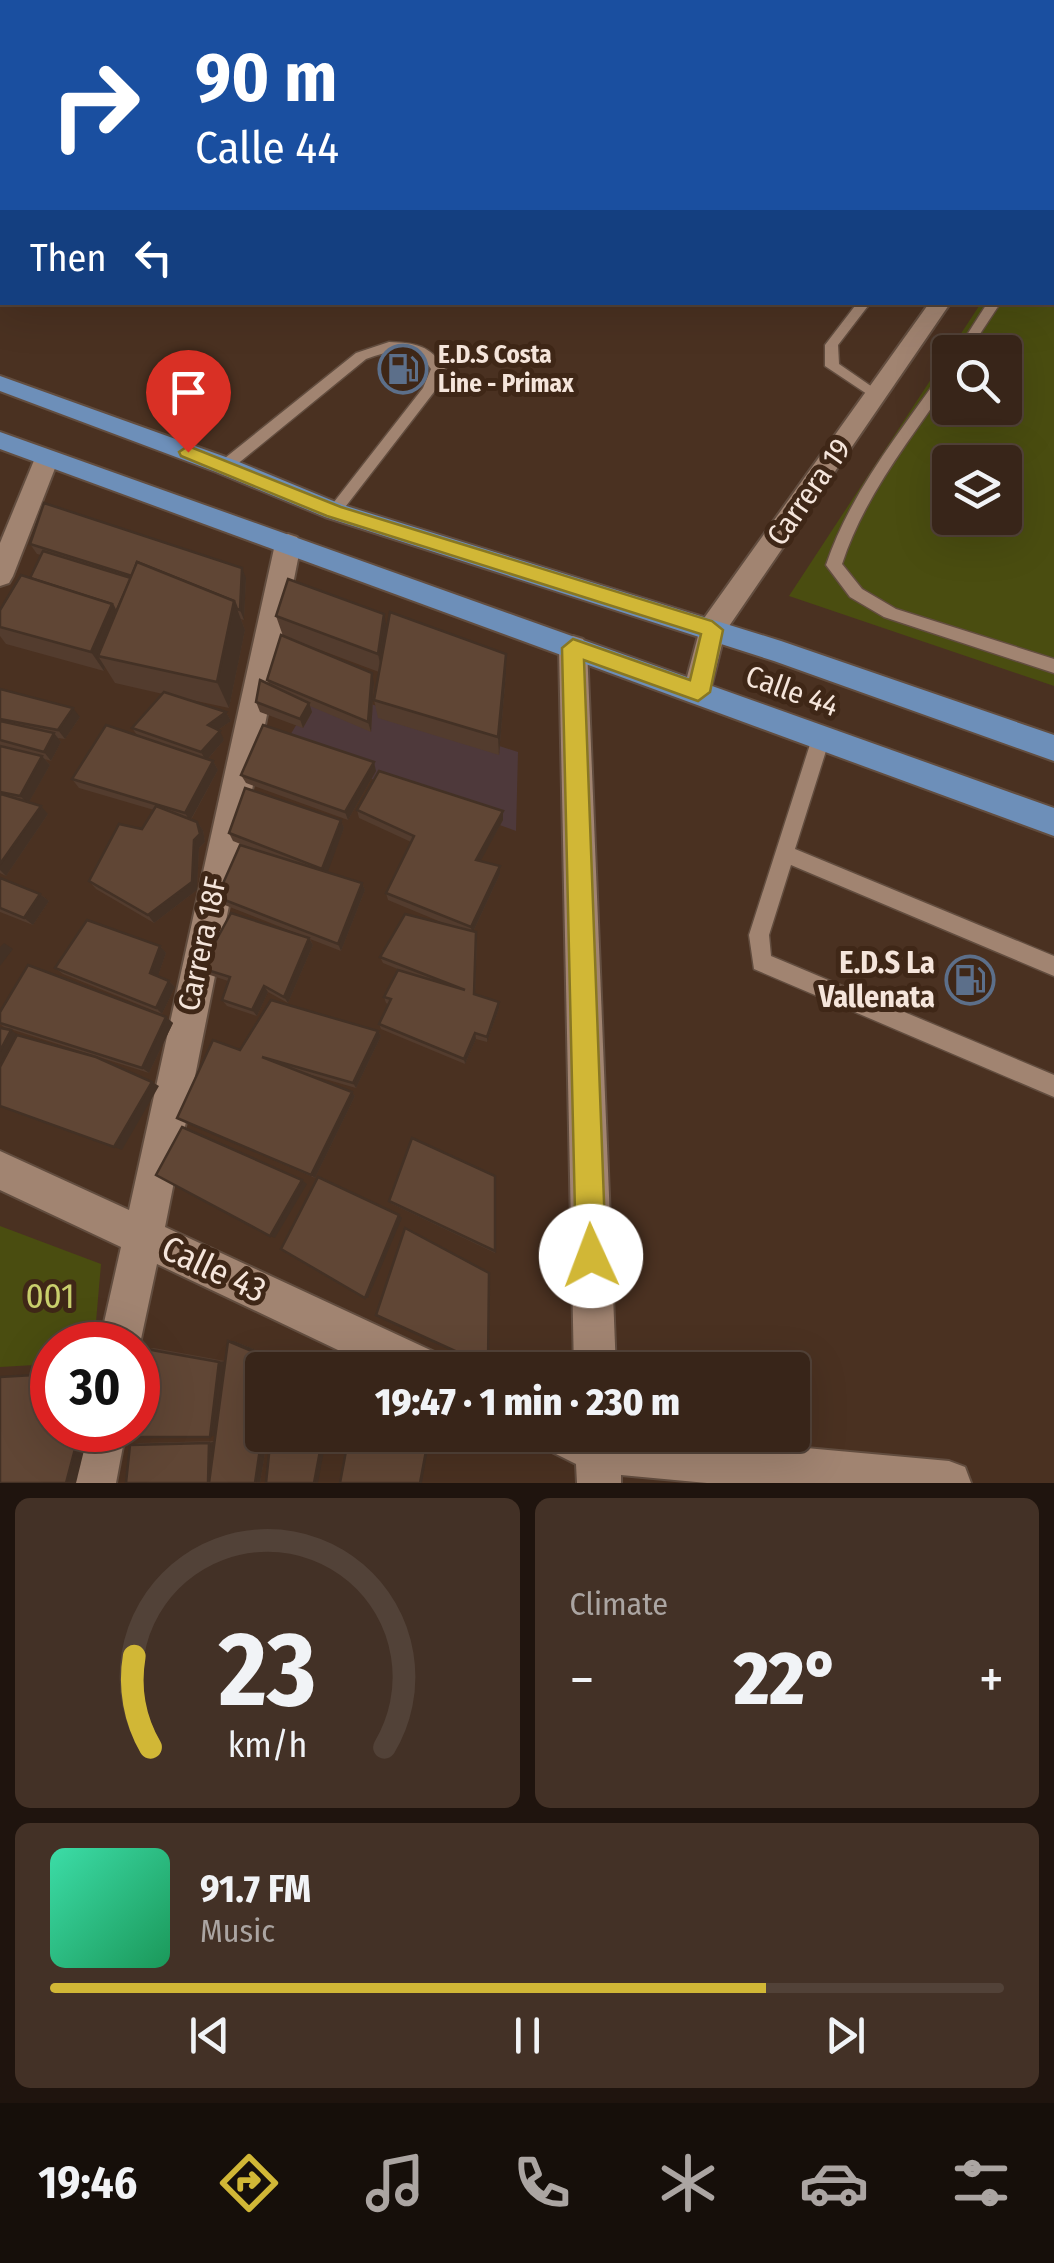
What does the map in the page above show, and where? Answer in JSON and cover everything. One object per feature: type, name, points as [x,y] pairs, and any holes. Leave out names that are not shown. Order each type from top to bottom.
[{"type":"main road","name":"Calle 44","points":[[0,383],[226,466],[334,512],[712,630],[1054,748]]},
{"type":"main road","name":"Calle 44","points":[[0,440],[1054,822]]},
{"type":"street","name":"Carrera 19","points":[[698,692],[712,630],[939,305]]},
{"type":"street","points":[[0,576],[46,458]]},
{"type":"street","name":"Carrera 18F","points":[[124,1322],[288,544]]},
{"type":"street","points":[[573,648],[594,1352]]},
{"type":"street","name":"Calle 43","points":[[0,1170],[388,1352]]},
{"type":"street","points":[[94,1483],[100,1452]]},
{"type":"street","points":[[600,1452],[949,1483]]},
{"type":"lane","points":[[863,305],[831,345],[832,366],[876,396]]},
{"type":"lane","points":[[973,335],[993,305]]},
{"type":"lane","points":[[226,466],[361,356],[390,346],[430,356],[438,369],[430,389],[334,512]]},
{"type":"lane","points":[[932,398],[855,515],[839,544],[834,564],[856,593],[890,613],[1054,666]]},
{"type":"lane","points":[[822,735],[759,934],[761,962],[1054,1086]]},
{"type":"lane","points":[[783,853],[1054,966]]},
{"type":"shaded area","points":[[319,687],[518,752],[516,831],[283,747]]},
{"type":"green space","points":[[980,305],[1054,305],[1054,686],[789,596],[932,378],[932,425],[1022,425],[1022,335],[960,335]]},
{"type":"green space","name":"001","points":[[0,1226],[101,1264],[96,1322],[30,1322],[30,1365],[0,1367]]},
{"type":"building","points":[[44,503],[242,568],[240,610],[234,601],[137,562],[132,576],[30,544]]},
{"type":"building","points":[[43,551],[131,578],[116,612],[112,604],[30,578]]},
{"type":"building","points":[[137,562],[234,601],[217,682],[98,656]]},
{"type":"building","points":[[21,575],[112,604],[91,652],[0,627],[0,610]]},
{"type":"building","points":[[288,579],[384,614],[378,654],[276,616]]},
{"type":"building","points":[[390,612],[506,654],[498,737],[374,700]]},
{"type":"building","points":[[281,635],[372,673],[368,722],[267,680]]},
{"type":"building","points":[[260,680],[309,703],[300,719],[256,702]]},
{"type":"building","points":[[0,689],[73,708],[58,730],[0,719]]},
{"type":"building","points":[[164,692],[226,712],[208,725],[220,731],[201,752],[132,728]]},
{"type":"building","points":[[0,721],[54,733],[44,752],[0,740]]},
{"type":"building","points":[[106,725],[213,761],[185,813],[72,779]]},
{"type":"building","points":[[263,725],[374,762],[345,812],[241,775]]},
{"type":"building","points":[[0,746],[42,756],[20,796],[0,792]]},
{"type":"building","points":[[379,771],[503,811],[476,860],[500,866],[471,927],[386,893],[414,836],[357,810]]},
{"type":"building","points":[[245,788],[341,820],[322,869],[229,833]]},
{"type":"building","points":[[0,796],[41,806],[0,864]]},
{"type":"building","points":[[156,806],[197,822],[200,834],[194,840],[192,882],[148,915],[89,881],[119,824],[142,829]]},
{"type":"building","points":[[240,845],[362,883],[338,944],[217,897]]},
{"type":"building","points":[[0,878],[40,894],[24,918],[0,908]]},
{"type":"building","points":[[231,913],[309,938],[284,997],[264,986],[252,1010],[222,1000],[230,977],[201,968]]},
{"type":"building","points":[[405,914],[476,932],[474,994],[499,1002],[487,1037],[475,1033],[464,1059],[379,1024],[391,999],[384,997],[398,970],[465,990],[380,957]]},
{"type":"building","points":[[87,920],[160,946],[150,973],[169,981],[156,1008],[55,968]]},
{"type":"building","points":[[28,965],[166,1017],[142,1068],[0,1023],[0,1012]]},
{"type":"building","points":[[271,1000],[378,1031],[353,1083],[262,1057],[352,1092],[311,1175],[177,1118],[213,1040],[240,1050]]},
{"type":"building","points":[[0,1028],[11,1030],[0,1051]]},
{"type":"building","points":[[17,1035],[96,1057],[152,1082],[114,1147],[0,1106],[0,1067]]},
{"type":"building","points":[[182,1127],[302,1180],[270,1236],[156,1175]]},
{"type":"building","points":[[412,1138],[495,1176],[495,1251],[389,1201]]},
{"type":"building","points":[[318,1177],[399,1215],[365,1298],[281,1249]]},
{"type":"building","points":[[405,1228],[489,1273],[488,1352],[457,1352],[376,1315]]},
{"type":"building","points":[[228,1341],[254,1352],[245,1352],[245,1452],[260,1452],[255,1483],[209,1483]]},
{"type":"building","points":[[160,1351],[219,1362],[210,1437],[160,1437]]},
{"type":"building","points":[[30,1375],[30,1452],[74,1452],[66,1483],[0,1483],[0,1377]]},
{"type":"building","points":[[209,1443],[208,1483],[126,1483],[129,1452],[160,1452],[160,1444]]},
{"type":"building","points":[[269,1452],[320,1452],[314,1483],[266,1483]]},
{"type":"building","points":[[346,1452],[426,1452],[420,1483],[340,1483]]},
{"type":"place","name":"E.D.S Costa Line - Primax","points":[[403,369]]},
{"type":"place","name":"E.D.S La Vallenata","points":[[970,980]]},
{"type":"route","points":[[188,452],[334,512],[712,630],[698,692],[573,648],[591,1256]]}]
